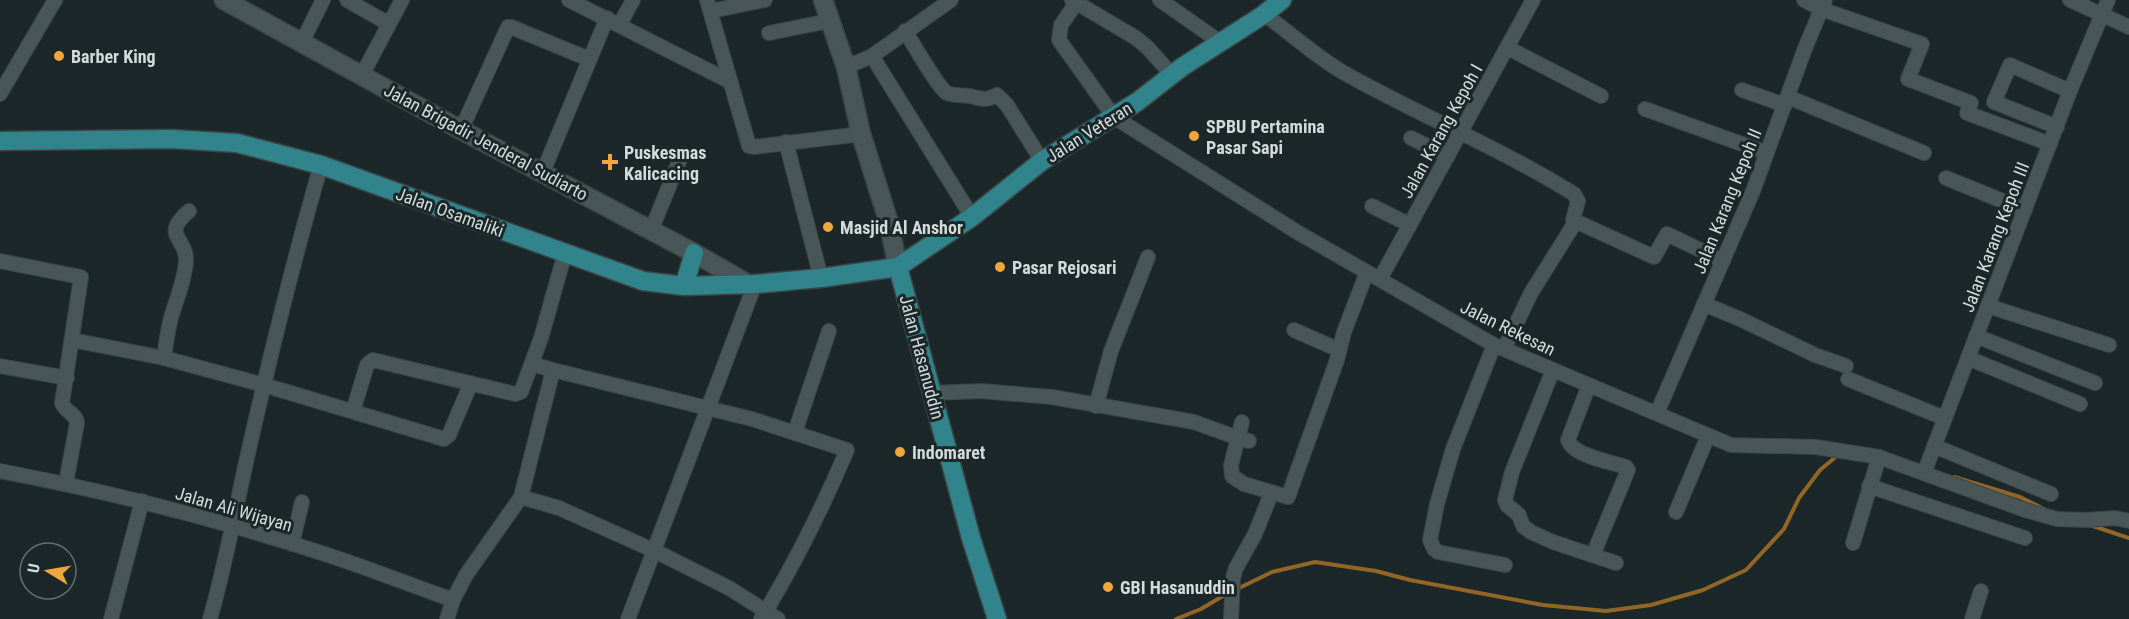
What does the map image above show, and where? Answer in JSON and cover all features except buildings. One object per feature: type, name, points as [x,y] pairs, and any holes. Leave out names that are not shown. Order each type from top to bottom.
[{"type":"main road","name":"Jalan Veteran","points":[[898,267],[972,217],[1042,162],[1137,102],[1172,75],[1282,0]]},
{"type":"main road","name":"Jalan Osamaliki","points":[[0,141],[206,140],[248,145],[321,165],[643,281],[684,286],[752,284],[821,278],[898,267]]},
{"type":"main road","points":[[684,286],[694,253]]},
{"type":"main road","name":"Jalan Hasanuddin","points":[[898,267],[971,538],[997,619]]},
{"type":"street","points":[[0,94],[55,0]]},
{"type":"street","name":"Jalan Brigadir Jenderal Sudiarto","points":[[224,0],[542,174],[752,284]]},
{"type":"street","points":[[302,42],[323,0]]},
{"type":"street","points":[[347,0],[389,24]]},
{"type":"street","points":[[362,75],[402,0]]},
{"type":"street","points":[[569,0],[729,81]]},
{"type":"street","points":[[542,174],[589,59],[614,21],[633,0]]},
{"type":"street","points":[[765,0],[709,5],[749,146],[861,134]]},
{"type":"street","points":[[823,0],[846,67],[861,134],[888,220],[898,267]]},
{"type":"street","points":[[846,67],[872,56],[951,0]]},
{"type":"street","points":[[1160,0],[1220,42]]},
{"type":"street","name":"Jalan Karang Kepoh I","points":[[1380,279],[1533,0]]},
{"type":"street","points":[[1804,0],[1823,4],[1922,44],[1908,79],[1971,103],[1967,113],[2050,144]]},
{"type":"street","points":[[2070,0],[2129,27]]},
{"type":"street","name":"Jalan Karang Kepoh III","points":[[1926,467],[2070,91],[2108,0]]},
{"type":"street","points":[[1114,117],[1059,40],[1061,25],[1074,1],[1142,43],[1172,75]]},
{"type":"street","name":"Jalan Karang Kepoh II","points":[[1657,413],[1753,191],[1823,4]]},
{"type":"street","points":[[1264,14],[1344,73],[1532,169],[1574,194],[1578,201],[1572,218],[1576,221],[1654,257],[1667,234],[1723,261]]},
{"type":"street","points":[[769,33],[829,21]]},
{"type":"street","points":[[461,130],[508,27],[589,59]]},
{"type":"street","points":[[906,31],[943,90],[954,95],[963,94],[982,100],[988,100],[997,95],[1007,105],[1042,162]]},
{"type":"street","points":[[1508,48],[1600,96]]},
{"type":"street","points":[[872,56],[972,217]]},
{"type":"street","points":[[2057,127],[1994,102],[2010,65],[2070,91]]},
{"type":"street","points":[[1742,90],[1786,101],[1924,153]]},
{"type":"street","points":[[1645,110],[1767,153]]},
{"type":"street","name":"Jalan Rekesan","points":[[1114,117],[1288,226],[1499,347],[1708,436],[1731,445],[1816,447],[1926,467],[2025,510],[2057,519],[2115,518],[2129,521]]},
{"type":"street","points":[[1411,138],[1448,156]]},
{"type":"street","points":[[786,142],[821,278]]},
{"type":"street","points":[[651,231],[682,154]]},
{"type":"street","points":[[210,619],[223,573],[264,385],[321,165]]},
{"type":"street","points":[[1946,178],[2025,210]]},
{"type":"street","points":[[1372,206],[1410,225]]},
{"type":"street","points":[[164,358],[172,313],[186,259],[176,229],[178,220],[189,212]]},
{"type":"street","points":[[1504,565],[1438,552],[1434,549],[1430,540],[1437,504],[1453,449],[1499,347],[1576,221]]},
{"type":"street","points":[[353,411],[367,364],[370,361],[518,394],[523,388],[532,364],[565,254]]},
{"type":"street","points":[[1096,406],[1111,351],[1148,257]]},
{"type":"street","points":[[0,261],[81,277],[62,403],[75,416],[77,423],[66,483]]},
{"type":"street","points":[[1242,422],[1244,439],[1231,465],[1232,476],[1244,484],[1271,494],[1288,496],[1367,272]]},
{"type":"street","points":[[628,619],[752,284]]},
{"type":"street","points":[[1704,304],[1740,319],[1847,373],[1944,418]]},
{"type":"street","points":[[1988,306],[2109,345]]},
{"type":"street","points":[[1294,330],[1339,350]]},
{"type":"street","points":[[795,432],[829,332]]},
{"type":"street","points":[[1976,336],[2095,384]]},
{"type":"street","points":[[72,340],[164,358],[264,385],[444,439],[449,435],[471,383]]},
{"type":"street","points":[[1968,358],[2080,404]]},
{"type":"street","points":[[532,364],[708,408],[795,432],[847,450],[815,522],[764,614]]},
{"type":"street","points":[[0,366],[67,378]]},
{"type":"street","points":[[447,619],[453,600],[466,575],[521,497],[553,370]]},
{"type":"street","points":[[1553,370],[1512,472],[1505,500],[1507,505],[1519,515],[1523,526],[1531,532],[1553,542],[1616,562]]},
{"type":"street","points":[[1589,385],[1568,440],[1570,445],[1581,453],[1628,470],[1593,555]]},
{"type":"street","points":[[933,393],[981,391],[1052,397],[1194,422],[1244,439]]},
{"type":"street","points":[[1676,513],[1708,436]]},
{"type":"street","points":[[1934,446],[2051,494]]},
{"type":"street","points":[[1853,543],[1879,458]]},
{"type":"street","name":"Jalan Ali Wijayan","points":[[0,471],[66,483],[142,501],[292,544],[453,600]]},
{"type":"street","points":[[1869,486],[2025,538]]},
{"type":"street","points":[[1231,619],[1233,578],[1255,534],[1271,494]]},
{"type":"street","points":[[521,497],[559,508],[655,551],[729,588],[764,614],[778,619]]},
{"type":"street","points":[[111,619],[142,501]]},
{"type":"street","points":[[292,544],[302,502]]},
{"type":"street","points":[[1972,619],[1981,591]]},
{"type":"waterway","points":[[1235,590],[1272,572],[1315,562],[1376,571],[1410,580],[1543,605],[1606,611],[1651,605],[1703,590],[1746,570],[1784,529],[1799,498],[1820,470],[1838,455]]},
{"type":"waterway","points":[[1954,477],[2020,497],[2046,510]]},
{"type":"waterway","points":[[2090,525],[2129,538]]},
{"type":"waterway","points":[[1176,619],[1201,609],[1228,593]]},
{"type":"place","name":"Barber King","points":[[59,56]]},
{"type":"place","name":"SPBU Pertamina Pasar Sapi","points":[[1194,136]]},
{"type":"place","name":"Puskesmas Kalicacing","points":[[610,162]]},
{"type":"place","name":"Masjid Al Anshor","points":[[828,227]]},
{"type":"place","name":"Pasar Rejosari","points":[[1000,267]]},
{"type":"place","name":"Indomaret","points":[[900,452]]},
{"type":"place","name":"GBI Hasanuddin","points":[[1108,587]]}]
